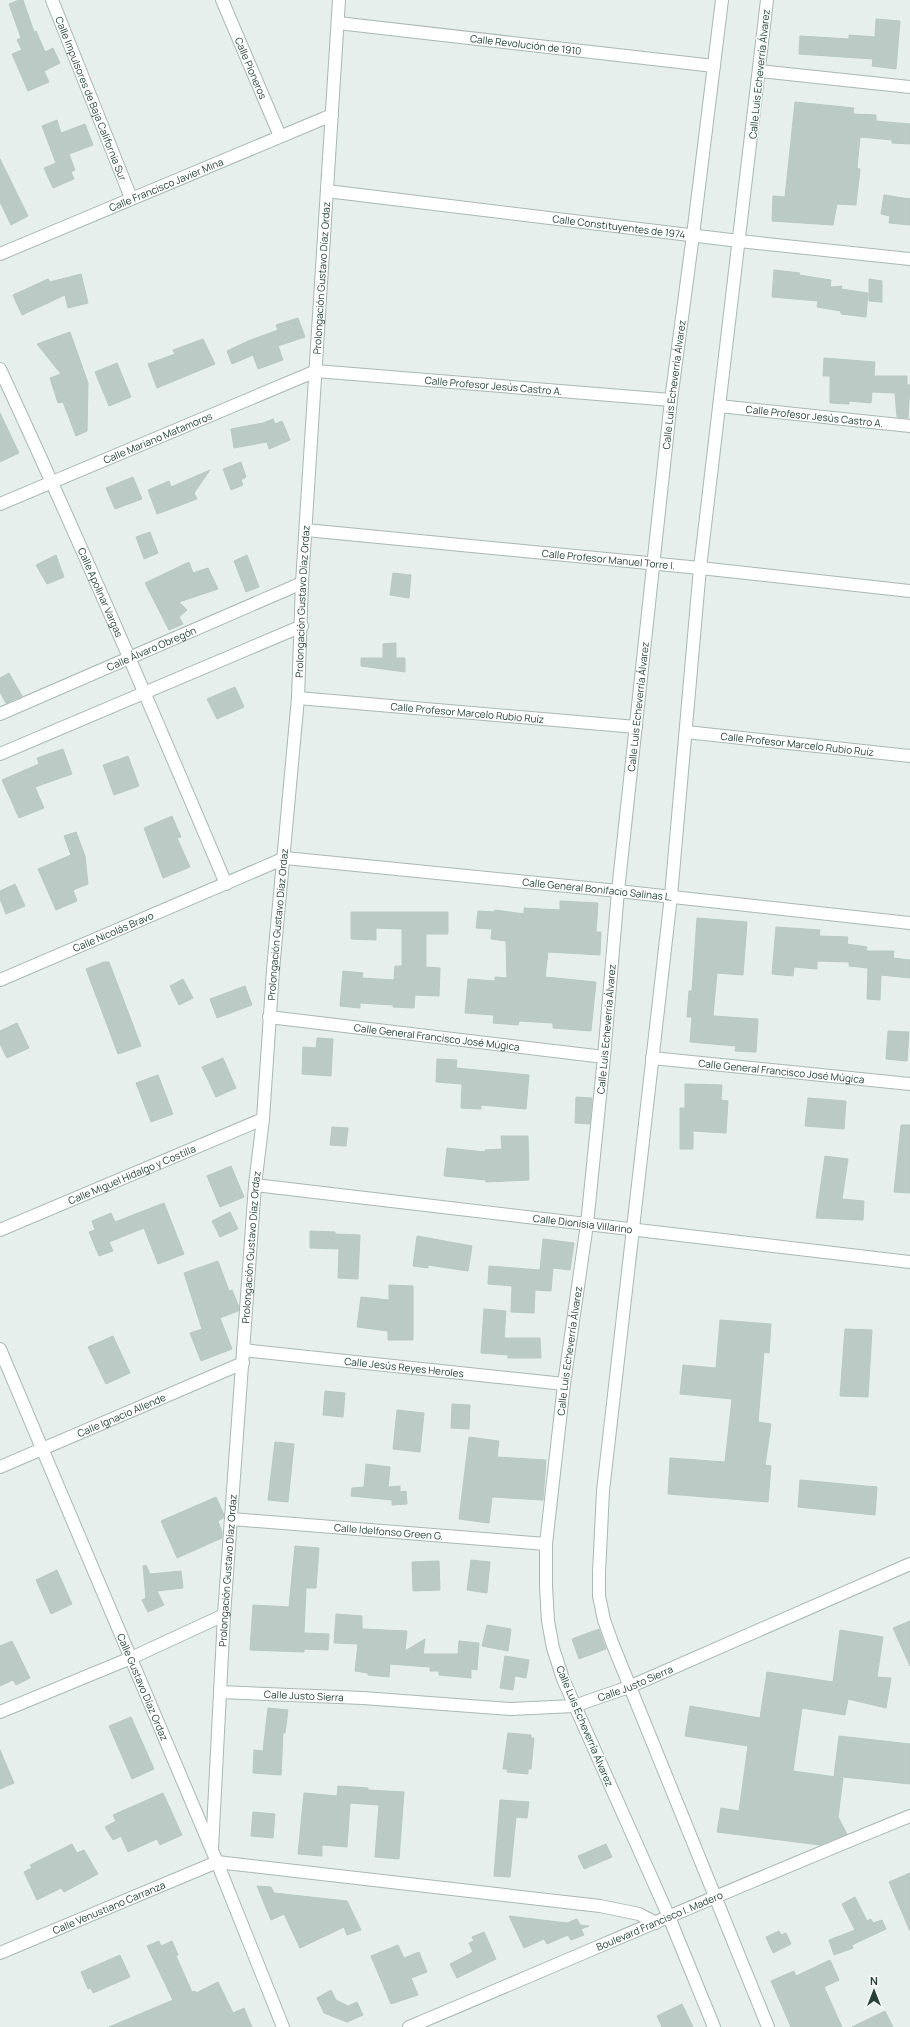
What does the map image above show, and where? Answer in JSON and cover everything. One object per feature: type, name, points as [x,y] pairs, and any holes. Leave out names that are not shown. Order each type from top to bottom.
[{"type":"street","name":"Calle Impulsores de Baja California Sur","points":[[52,0],[131,198]]},
{"type":"street","name":"Calle Pioneros","points":[[222,0],[280,136]]},
{"type":"street","name":"Prolongación Gustavo Díaz Ordaz","points":[[212,1849],[224,1615],[244,1363],[255,1185],[263,1119],[269,1017],[285,858],[298,698],[302,626],[302,583],[339,0]]},
{"type":"street","name":"Calle Luis Echeverría Álvarez","points":[[714,2027],[669,1917],[563,1679],[553,1648],[548,1621],[546,1544],[564,1384],[586,1224],[604,1056],[618,891],[670,400],[693,235],[722,0]]},
{"type":"street","name":"Calle Luis Echeverría Álvarez","points":[[767,0],[760,71],[700,568],[671,896],[603,1491],[599,1573],[600,1596],[604,1620],[629,1687],[768,2027]]},
{"type":"street","name":"Calle Revolución de 1910","points":[[338,23],[714,66]]},
{"type":"street","points":[[760,71],[910,87]]},
{"type":"street","name":"Calle Francisco Javier Mina","points":[[0,254],[332,115]]},
{"type":"street","name":"Calle Constituyentes de 1974","points":[[327,191],[739,241],[910,259]]},
{"type":"street","name":"Calle Apolinar Vargas","points":[[0,369],[53,482],[226,884]]},
{"type":"street","name":"Calle Profesor Jesús Castro A.","points":[[316,371],[670,400]]},
{"type":"street","name":"Calle Mariano Matamoros","points":[[0,504],[316,371]]},
{"type":"street","name":"Calle Profesor Jesús Castro A.","points":[[719,406],[910,426]]},
{"type":"street","name":"Calle Profesor Manuel Torre I.","points":[[306,530],[653,563],[910,591]]},
{"type":"street","name":"Calle Álvaro Obregón","points":[[0,714],[302,583]]},
{"type":"street","points":[[0,754],[302,626]]},
{"type":"street","name":"Calle Profesor Marcelo Rubio Ruíz","points":[[298,698],[636,727]]},
{"type":"street","name":"Calle Profesor Marcelo Rubio Ruíz","points":[[686,732],[910,756]]},
{"type":"street","name":"Calle Nicolás Bravo","points":[[0,980],[285,858]]},
{"type":"street","name":"Calle General Bonifacio Salinas L.","points":[[285,858],[671,896],[910,922]]},
{"type":"street","name":"Calle General Francisco José Múgica","points":[[269,1017],[604,1056]]},
{"type":"street","name":"Calle General Francisco José Múgica","points":[[652,1058],[910,1084]]},
{"type":"street","name":"Calle Miguel Hidalgo y Costilla","points":[[0,1230],[263,1119]]},
{"type":"street","name":"Calle Dionisia Villarino","points":[[255,1185],[910,1262]]},
{"type":"street","name":"Calle Gustavo Díaz Ordaz","points":[[0,1349],[212,1849],[283,2027]]},
{"type":"street","name":"Calle Jesús Reyes Heroles","points":[[244,1350],[564,1384]]},
{"type":"street","name":"Calle Ignacio Allende","points":[[0,1467],[244,1363]]},
{"type":"street","name":"Calle Idelfonso Green G.","points":[[232,1519],[546,1544]]},
{"type":"street","name":"Calle Justo Sierra","points":[[220,1692],[363,1698],[511,1709],[574,1706],[629,1687],[910,1564]]},
{"type":"street","points":[[0,1712],[131,1658],[224,1615]]},
{"type":"street","name":"Boulevard Francisco I. Madero","points":[[409,2027],[656,1923],[715,1896],[910,1816]]},
{"type":"street","points":[[217,1862],[600,1906],[639,1914],[656,1923]]},
{"type":"street","name":"Calle Venustiano Carranza","points":[[0,1953],[217,1862]]},
{"type":"building","points":[[23,0],[34,32],[36,31],[45,52],[53,48],[60,63],[44,71],[49,82],[28,91],[12,54],[22,50],[17,40],[21,38],[9,4]]},
{"type":"building","points":[[876,19],[900,21],[896,69],[872,66],[873,59],[799,54],[800,36],[849,39],[849,35],[875,37]]},
{"type":"building","points":[[795,102],[854,108],[853,114],[876,115],[876,121],[910,124],[910,144],[892,143],[892,140],[860,137],[857,168],[860,169],[856,205],[837,204],[833,225],[772,221],[773,196],[785,197]]},
{"type":"building","points":[[57,120],[61,133],[85,124],[93,145],[69,154],[75,170],[71,172],[74,179],[53,188],[44,168],[56,163],[42,126]]},
{"type":"building","points":[[0,159],[28,216],[11,225],[0,202]]},
{"type":"building","points":[[884,195],[910,199],[910,225],[889,223],[890,216],[881,214]]},
{"type":"building","points":[[774,270],[800,273],[799,275],[831,280],[830,287],[842,286],[841,289],[868,293],[866,317],[841,314],[841,311],[817,307],[818,301],[772,297]]},
{"type":"building","points":[[81,274],[88,303],[68,308],[65,295],[22,315],[13,295],[48,279],[50,282]]},
{"type":"building","points":[[869,279],[882,281],[882,302],[869,301]]},
{"type":"building","points":[[298,318],[305,337],[278,346],[283,360],[258,369],[253,355],[232,364],[227,351],[248,341],[278,330],[276,325]]},
{"type":"building","points":[[70,332],[88,383],[87,431],[76,436],[63,402],[58,403],[50,378],[61,374],[37,344]]},
{"type":"building","points":[[203,339],[215,364],[157,388],[148,364],[175,354],[173,350]]},
{"type":"building","points":[[824,358],[875,362],[874,376],[907,376],[907,385],[910,385],[908,418],[897,417],[895,393],[872,392],[871,403],[849,401],[849,404],[830,403],[830,376],[823,376]]},
{"type":"building","points":[[117,363],[131,397],[109,406],[95,372]]},
{"type":"building","points":[[0,413],[19,453],[0,462]]},
{"type":"building","points":[[273,419],[275,424],[282,421],[290,440],[269,449],[267,442],[234,448],[231,429],[263,423]]},
{"type":"building","points":[[241,462],[246,477],[241,480],[243,485],[231,490],[223,469]]},
{"type":"building","points":[[210,470],[194,493],[197,499],[157,514],[148,490],[169,481],[171,487]]},
{"type":"building","points":[[133,477],[142,499],[115,509],[106,488]]},
{"type":"building","points":[[150,532],[158,553],[144,559],[136,537]]},
{"type":"building","points":[[56,555],[64,577],[47,584],[36,565]]},
{"type":"building","points":[[247,555],[259,587],[246,592],[234,561]]},
{"type":"building","points":[[189,562],[193,573],[208,568],[218,589],[179,602],[187,610],[179,617],[183,624],[169,630],[145,583]]},
{"type":"building","points":[[393,573],[411,575],[409,598],[390,595]]},
{"type":"building","points":[[396,643],[396,658],[405,658],[405,672],[361,666],[361,658],[383,658],[383,644]]},
{"type":"building","points":[[9,673],[22,696],[6,703],[0,692],[0,678]]},
{"type":"building","points":[[235,687],[244,707],[217,719],[207,699]]},
{"type":"building","points":[[63,749],[72,774],[35,787],[44,808],[19,818],[2,780],[39,764],[37,758]]},
{"type":"building","points":[[128,756],[139,786],[114,795],[103,765]]},
{"type":"building","points":[[172,816],[181,837],[177,838],[190,867],[163,878],[144,828]]},
{"type":"building","points":[[76,832],[85,856],[88,884],[73,890],[77,901],[56,910],[38,869],[71,855],[64,836]]},
{"type":"building","points":[[15,884],[25,906],[6,914],[0,899],[0,891]]},
{"type":"building","points":[[560,901],[598,903],[596,932],[601,932],[600,955],[548,952],[545,977],[596,982],[591,1031],[553,1028],[553,1023],[519,1021],[518,1025],[493,1023],[494,1015],[465,1013],[468,979],[495,981],[495,977],[507,978],[506,941],[491,939],[492,929],[476,928],[478,911],[494,912],[495,910],[524,914],[524,908],[560,910]]},
{"type":"building","points":[[351,912],[448,912],[448,934],[426,934],[426,967],[440,968],[439,996],[415,995],[414,1008],[360,1003],[360,1008],[340,1006],[343,971],[363,973],[362,978],[394,980],[395,966],[402,966],[402,929],[376,928],[376,940],[351,939]]},
{"type":"building","points":[[697,918],[747,922],[743,975],[717,973],[713,1016],[758,1019],[756,1052],[735,1051],[736,1046],[690,1042],[692,1017],[687,1017],[689,991],[692,991]]},
{"type":"building","points":[[776,927],[820,930],[819,936],[848,937],[847,944],[867,947],[866,951],[894,951],[893,958],[910,960],[910,978],[881,975],[880,1000],[867,999],[868,968],[849,966],[849,962],[817,961],[817,969],[794,967],[793,976],[772,974]]},
{"type":"building","points":[[104,962],[109,962],[141,1046],[118,1054],[86,969]]},
{"type":"building","points":[[183,979],[193,998],[179,1005],[170,986]]},
{"type":"building","points":[[245,986],[252,1005],[217,1018],[210,999]]},
{"type":"building","points":[[17,1023],[29,1048],[7,1058],[0,1044],[0,1031]]},
{"type":"building","points":[[888,1031],[909,1032],[907,1061],[886,1059]]},
{"type":"building","points":[[317,1038],[333,1039],[331,1076],[302,1074],[303,1047],[316,1048]]},
{"type":"building","points":[[223,1058],[236,1088],[216,1097],[202,1067]]},
{"type":"building","points":[[437,1059],[457,1060],[456,1068],[529,1075],[526,1109],[481,1105],[481,1109],[461,1108],[462,1084],[436,1082]]},
{"type":"building","points":[[158,1075],[173,1114],[151,1122],[136,1083]]},
{"type":"building","points":[[685,1084],[722,1085],[721,1100],[728,1101],[726,1133],[693,1131],[693,1149],[680,1149],[680,1108],[685,1108]]},
{"type":"building","points":[[576,1097],[592,1098],[590,1124],[575,1123]]},
{"type":"building","points":[[808,1098],[846,1101],[844,1129],[805,1126]]},
{"type":"building","points":[[901,1125],[910,1125],[910,1193],[894,1192]]},
{"type":"building","points":[[332,1127],[348,1128],[346,1146],[330,1145]]},
{"type":"building","points":[[501,1136],[528,1136],[529,1180],[486,1182],[486,1180],[444,1176],[447,1148],[485,1152],[485,1150],[502,1149]]},
{"type":"building","points":[[825,1156],[848,1159],[842,1199],[864,1201],[863,1220],[816,1218]]},
{"type":"building","points":[[231,1166],[244,1197],[220,1207],[207,1176]]},
{"type":"building","points":[[164,1203],[184,1254],[158,1264],[144,1228],[109,1242],[113,1251],[99,1256],[89,1232],[95,1230],[92,1221],[111,1213],[115,1222]]},
{"type":"building","points":[[230,1212],[238,1229],[220,1237],[212,1221]]},
{"type":"building","points":[[310,1231],[360,1235],[358,1279],[338,1278],[339,1249],[310,1248]]},
{"type":"building","points":[[417,1236],[472,1246],[468,1271],[428,1265],[428,1268],[413,1266]]},
{"type":"building","points":[[543,1239],[574,1243],[570,1270],[553,1268],[551,1291],[535,1290],[534,1313],[511,1312],[512,1286],[488,1284],[489,1266],[540,1270]]},
{"type":"building","points":[[218,1261],[229,1291],[232,1290],[239,1307],[238,1311],[220,1318],[232,1349],[201,1361],[190,1333],[202,1329],[184,1273]]},
{"type":"building","points":[[389,1285],[413,1286],[413,1340],[388,1340],[388,1331],[357,1327],[361,1297],[389,1300]]},
{"type":"building","points":[[484,1309],[506,1311],[504,1338],[540,1338],[541,1358],[508,1358],[508,1355],[481,1353]]},
{"type":"building","points":[[720,1320],[771,1324],[769,1353],[764,1352],[758,1422],[771,1424],[765,1465],[771,1466],[768,1502],[668,1494],[670,1458],[725,1462],[732,1399],[680,1394],[683,1365],[716,1368]]},
{"type":"building","points":[[845,1329],[872,1330],[868,1397],[840,1396]]},
{"type":"building","points":[[113,1336],[130,1373],[106,1384],[88,1347]]},
{"type":"building","points":[[325,1391],[345,1393],[343,1417],[323,1415]]},
{"type":"building","points":[[452,1404],[470,1405],[469,1429],[451,1428]]},
{"type":"building","points":[[397,1410],[424,1413],[420,1452],[393,1449]]},
{"type":"building","points":[[469,1437],[499,1441],[497,1457],[546,1460],[543,1500],[492,1497],[489,1523],[459,1519]]},
{"type":"building","points":[[275,1442],[294,1444],[288,1502],[268,1500]]},
{"type":"building","points":[[366,1464],[390,1467],[388,1487],[400,1486],[400,1492],[406,1491],[407,1504],[392,1505],[392,1500],[351,1496],[352,1488],[364,1487]]},
{"type":"building","points":[[800,1480],[877,1487],[875,1515],[798,1507]]},
{"type":"building","points":[[216,1497],[224,1515],[223,1518],[218,1521],[222,1532],[222,1538],[177,1558],[161,1521]]},
{"type":"building","points":[[295,1546],[319,1548],[316,1588],[306,1588],[304,1633],[329,1634],[328,1650],[304,1649],[304,1652],[250,1650],[253,1605],[289,1607]]},
{"type":"building","points":[[471,1560],[490,1562],[487,1593],[467,1590]]},
{"type":"building","points":[[439,1561],[440,1590],[413,1591],[412,1562]]},
{"type":"building","points":[[146,1565],[150,1574],[181,1571],[183,1588],[157,1591],[164,1605],[148,1612],[142,1600],[146,1598],[143,1566]]},
{"type":"building","points":[[57,1570],[72,1604],[51,1614],[36,1580]]},
{"type":"building","points":[[336,1614],[362,1616],[362,1629],[407,1631],[405,1651],[425,1639],[423,1654],[458,1654],[459,1641],[479,1643],[477,1670],[471,1669],[471,1678],[439,1675],[439,1671],[430,1671],[430,1667],[390,1664],[389,1677],[368,1675],[368,1673],[355,1671],[358,1644],[334,1643]]},
{"type":"building","points":[[910,1621],[910,1666],[893,1628]]},
{"type":"building","points":[[487,1625],[511,1629],[508,1651],[482,1646]]},
{"type":"building","points":[[599,1629],[606,1649],[579,1659],[572,1639]]},
{"type":"building","points":[[840,1630],[883,1637],[877,1677],[891,1678],[886,1708],[848,1699],[845,1715],[802,1708],[793,1771],[843,1778],[838,1817],[847,1834],[820,1845],[717,1832],[721,1808],[739,1811],[748,1746],[685,1736],[690,1706],[760,1718],[767,1672],[833,1682]]},
{"type":"building","points":[[12,1641],[30,1678],[16,1685],[13,1680],[0,1686],[0,1646]]},
{"type":"building","points":[[505,1656],[529,1660],[526,1678],[515,1676],[513,1690],[500,1688]]},
{"type":"building","points":[[268,1708],[288,1710],[285,1733],[283,1733],[281,1775],[253,1773],[254,1750],[263,1751]]},
{"type":"building","points":[[131,1717],[154,1769],[132,1779],[109,1726]]},
{"type":"building","points":[[508,1733],[531,1735],[531,1738],[534,1738],[531,1769],[528,1769],[528,1774],[507,1772],[508,1769],[503,1769]]},
{"type":"building","points":[[839,1736],[910,1744],[910,1784],[834,1776]]},
{"type":"building","points":[[0,1750],[14,1783],[0,1789]]},
{"type":"building","points":[[338,1786],[368,1788],[368,1790],[404,1792],[399,1859],[375,1857],[379,1805],[350,1803],[347,1847],[322,1845],[322,1856],[298,1854],[304,1793],[337,1796]]},
{"type":"building","points":[[163,1793],[182,1835],[160,1845],[157,1839],[128,1852],[121,1836],[113,1840],[105,1827],[116,1821],[113,1815]]},
{"type":"building","points":[[500,1800],[529,1802],[527,1818],[516,1817],[510,1877],[494,1876]]},
{"type":"building","points":[[253,1812],[275,1814],[273,1838],[251,1836]]},
{"type":"building","points":[[72,1844],[77,1853],[84,1850],[98,1874],[64,1892],[61,1888],[37,1900],[24,1872],[32,1868],[30,1865]]},
{"type":"building","points":[[606,1844],[612,1857],[584,1869],[578,1856]]},
{"type":"building","points":[[910,1873],[910,1931],[889,1882]]},
{"type":"building","points":[[257,1886],[271,1887],[274,1893],[347,1901],[361,1930],[347,1935],[344,1927],[300,1948],[284,1914],[271,1920]]},
{"type":"building","points":[[855,1897],[867,1921],[871,1919],[873,1923],[882,1920],[886,1929],[852,1945],[853,1948],[834,1955],[829,1940],[855,1930],[842,1904]]},
{"type":"building","points":[[509,1916],[567,1923],[577,1919],[580,1925],[589,1926],[581,1929],[584,1935],[571,1940],[568,1935],[547,1944],[544,1939],[524,1948]]},
{"type":"building","points":[[779,1931],[781,1935],[786,1933],[791,1944],[773,1953],[766,1937]]},
{"type":"building","points":[[484,1932],[496,1959],[457,1978],[450,1964],[473,1952],[469,1943],[474,1941],[472,1937]]},
{"type":"building","points":[[159,1941],[161,1946],[172,1941],[178,1955],[176,1956],[192,1992],[195,1991],[196,1993],[218,1982],[233,2013],[244,2008],[252,2027],[109,2027],[173,2000],[147,1946]]},
{"type":"building","points":[[398,1945],[404,1958],[419,1952],[427,1972],[411,1978],[418,1995],[391,2004],[371,1956]]},
{"type":"building","points":[[120,1955],[130,1977],[93,1993],[91,1988],[88,1989],[81,1972]]},
{"type":"building","points":[[830,1960],[839,1980],[824,1987],[842,2027],[791,2027],[771,1981],[794,1971],[796,1976]]},
{"type":"building","points":[[331,1990],[336,2000],[348,2006],[357,2002],[363,2015],[347,2022],[324,2013],[317,1998]]},
{"type":"building","points":[[682,2004],[693,2027],[662,2027],[657,2016]]},
{"type":"building","points":[[885,2011],[893,2027],[852,2027]]}]
